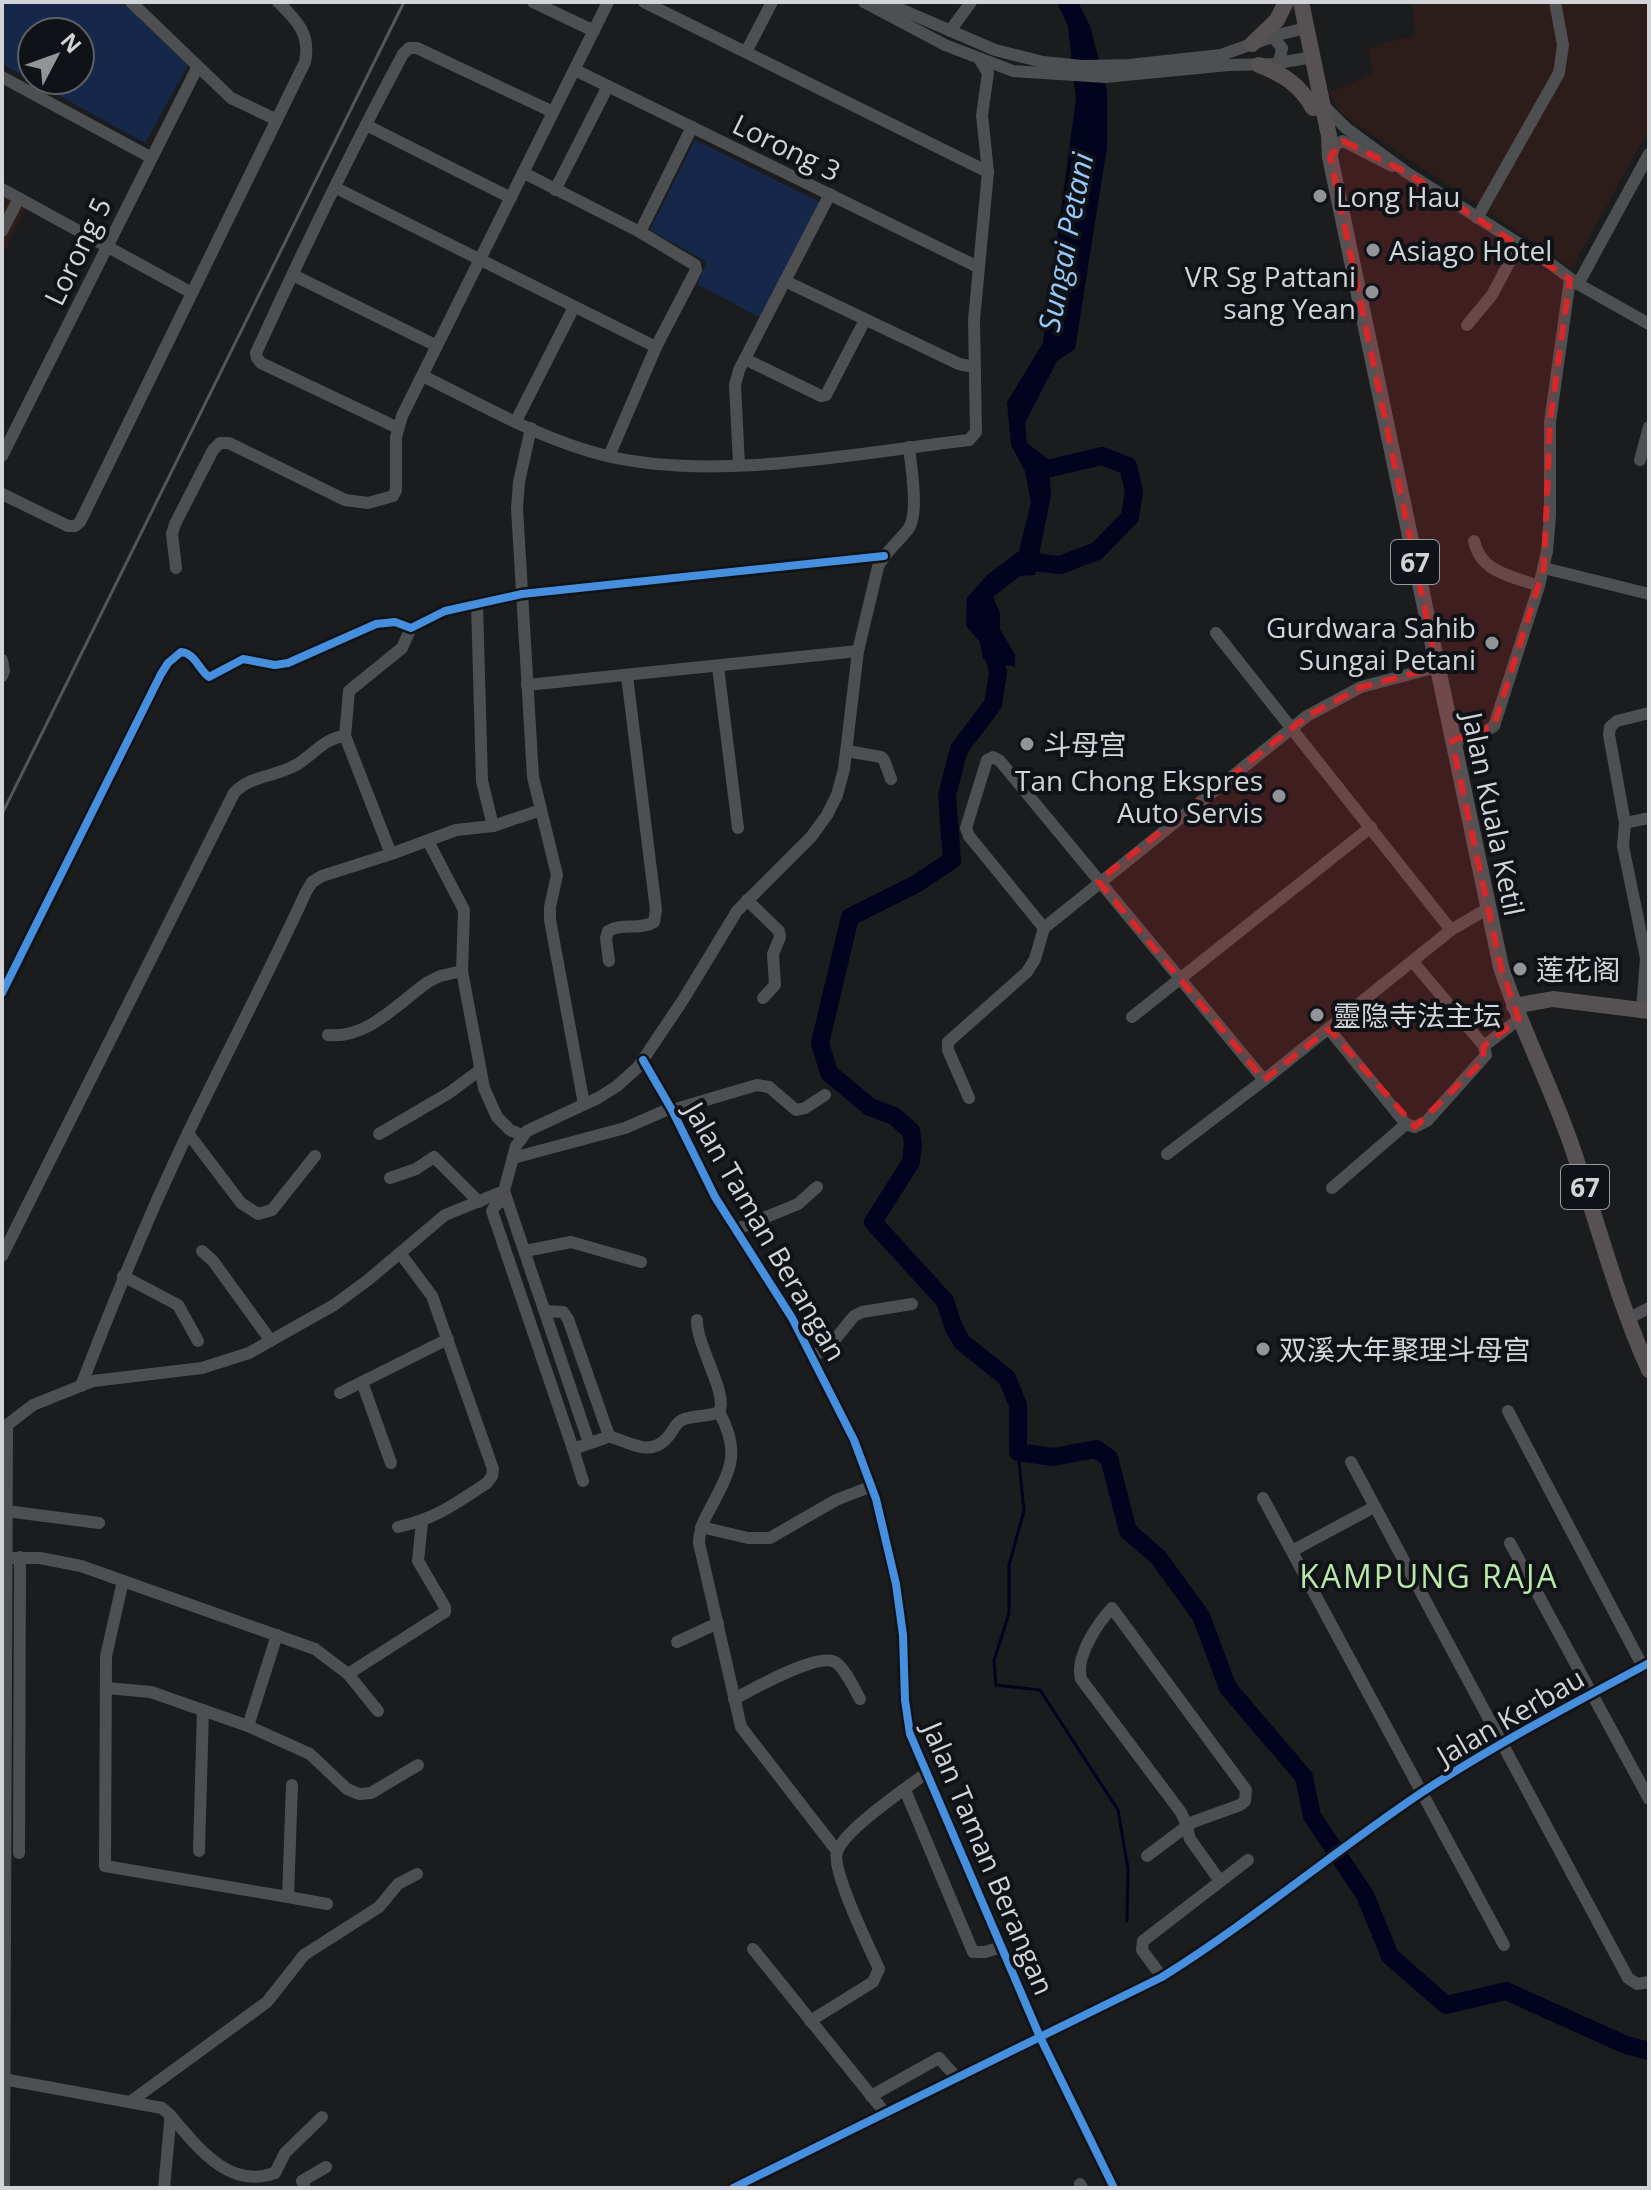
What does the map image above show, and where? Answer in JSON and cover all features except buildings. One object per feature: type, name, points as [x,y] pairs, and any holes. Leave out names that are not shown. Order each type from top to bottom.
[{"type":"main road","name":"Jalan Kuala Ketil","points":[[1288,2],[1301,29]]},
{"type":"main road","points":[[1252,44],[1271,27],[1288,2]]},
{"type":"main road","name":"Jalan Kuala Ketil","points":[[1301,2],[1301,29],[1307,58],[1501,967],[1516,1012],[1558,1109],[1627,1319],[1649,1370]]},
{"type":"main road","points":[[1259,65],[1294,83],[1318,107]]},
{"type":"main road","points":[[1516,1012],[1553,999],[1645,1011]]},
{"type":"street","points":[[131,2],[197,68],[238,103],[277,120]]},
{"type":"street","points":[[2,494],[68,526],[80,522],[305,62],[307,38],[293,8],[278,2]]},
{"type":"street","points":[[533,2],[594,31]]},
{"type":"street","points":[[176,568],[172,534],[216,446],[229,443],[345,500],[368,503],[387,499],[396,490],[398,428],[608,2]]},
{"type":"street","points":[[644,2],[988,172]]},
{"type":"street","points":[[746,52],[772,2]]},
{"type":"street","points":[[864,2],[919,32],[980,60],[1013,71],[1105,66],[1259,65],[1307,58]]},
{"type":"street","points":[[884,2],[919,32]]},
{"type":"street","points":[[884,2],[1043,68]]},
{"type":"street","points":[[907,2],[936,25]]},
{"type":"street","points":[[950,31],[971,2]]},
{"type":"street","points":[[1477,218],[1559,73],[1563,45],[1555,2]]},
{"type":"street","points":[[1187,64],[1301,29]]},
{"type":"street","points":[[1272,36],[1282,48],[1279,63]]},
{"type":"street","points":[[398,428],[261,363],[256,353],[366,125],[409,48],[417,48],[553,112]]},
{"type":"street","points":[[423,376],[559,441],[609,456],[682,464],[739,465],[969,440],[976,432],[974,367],[978,267],[988,172],[982,115],[988,73],[980,60]]},
{"type":"street","name":"Lorong 5","points":[[2,456],[197,68]]},
{"type":"street","name":"Lorong 3","points":[[575,70],[978,267]]},
{"type":"street","points":[[2,77],[150,157]]},
{"type":"street","points":[[555,190],[608,86]]},
{"type":"street","points":[[1318,107],[1406,172],[1574,282],[1649,324]]},
{"type":"street","points":[[366,125],[511,198]]},
{"type":"street","points":[[640,232],[692,127]]},
{"type":"street","points":[[1330,157],[1334,146],[1343,141],[1406,172]]},
{"type":"street","points":[[1452,741],[1480,735],[1494,726],[1544,568],[1550,516],[1550,422],[1574,282],[1649,154]]},
{"type":"street","points":[[524,173],[640,232],[695,265],[696,270],[656,347],[609,456]]},
{"type":"street","points":[[336,188],[656,347]]},
{"type":"street","points":[[2,189],[192,293]]},
{"type":"street","points":[[739,465],[735,385],[745,359],[830,194]]},
{"type":"street","points":[[2,231],[19,198]]},
{"type":"street","points":[[1467,325],[1492,295],[1519,244]]},
{"type":"street","points":[[293,275],[437,346]]},
{"type":"street","points":[[785,281],[959,364],[974,367]]},
{"type":"street","points":[[516,421],[574,307]]},
{"type":"street","points":[[745,359],[821,396],[826,395],[865,320]]},
{"type":"street","points":[[1640,460],[1649,427]]},
{"type":"street","points":[[531,428],[519,482],[533,777],[556,864],[550,920],[584,1104]]},
{"type":"street","points":[[583,1481],[492,1211],[505,1194],[522,1135],[617,1086],[643,1060],[747,900],[811,837],[827,815],[837,795],[847,751],[858,651],[878,567],[908,529],[913,515],[909,447]]},
{"type":"street","points":[[1474,541],[1476,553],[1494,571],[1539,586]]},
{"type":"street","points":[[391,854],[345,736],[349,691],[402,648],[411,628],[445,611],[522,594],[884,556]]},
{"type":"street","points":[[1544,568],[1649,594]]},
{"type":"street","points":[[477,604],[482,781],[493,826]]},
{"type":"street","points":[[2,993],[161,674],[175,656],[187,652],[209,677],[243,659],[275,665],[288,663],[386,621],[411,628]]},
{"type":"street","points":[[1216,633],[1451,930]]},
{"type":"street","points":[[527,685],[858,651]]},
{"type":"street","points":[[2,660],[2,676]]},
{"type":"street","points":[[718,667],[738,828]]},
{"type":"street","points":[[969,1098],[948,1050],[948,1042],[1027,972],[1035,959],[1044,928],[1098,881],[1293,727],[1361,687],[1437,667]]},
{"type":"street","points":[[609,961],[608,931],[617,926],[648,926],[654,922],[656,910],[627,676]]},
{"type":"street","points":[[1645,1011],[1646,958],[1623,846],[1625,823],[1609,735],[1610,727],[1617,721],[1649,713]]},
{"type":"street","points":[[2,1256],[234,793],[249,780],[285,771],[328,741],[345,736]]},
{"type":"street","points":[[847,751],[881,757],[891,779]]},
{"type":"street","points":[[1044,928],[969,836],[966,828],[990,758],[1000,761],[1264,1080]]},
{"type":"street","points":[[81,1386],[123,1276],[188,1133],[312,882],[456,830],[493,826],[541,810]]},
{"type":"street","points":[[1625,823],[1649,818]]},
{"type":"street","points":[[1132,1017],[1371,827]]},
{"type":"street","points":[[428,841],[464,910],[462,971],[480,1070],[490,1105],[510,1130],[522,1135]]},
{"type":"street","points":[[747,900],[779,931],[780,937],[773,954],[775,985],[763,998]]},
{"type":"street","points":[[1167,1154],[1451,930],[1487,909]]},
{"type":"street","points":[[1329,1029],[1406,1124],[1415,1127],[1427,1121],[1486,1055],[1484,1046],[1413,962]]},
{"type":"street","points":[[328,1035],[348,1036],[362,1030],[428,982],[462,971]]},
{"type":"street","points":[[1484,1046],[1516,1012]]},
{"type":"street","name":"Jalan Taman Berangan","points":[[643,1060],[672,1109],[715,1197],[813,1357],[854,1440],[872,1486],[896,1584],[903,1635],[907,1717],[925,1774],[1040,2037],[1114,2188]]},
{"type":"street","points":[[379,1134],[443,1097],[480,1070]]},
{"type":"street","points":[[513,1158],[625,1128],[672,1109],[757,1085],[769,1087],[796,1110],[825,1095]]},
{"type":"street","points":[[1332,1188],[1406,1124]]},
{"type":"street","points":[[188,1133],[241,1203],[258,1214],[275,1207],[315,1156]]},
{"type":"street","points":[[390,1178],[416,1169],[434,1157],[479,1202]]},
{"type":"street","points":[[735,1230],[798,1204],[817,1187]]},
{"type":"street","points":[[4,2188],[4,1424],[33,1405],[104,1379],[202,1368],[231,1361],[334,1305],[445,1215],[505,1194]]},
{"type":"street","points":[[505,1194],[589,1443]]},
{"type":"street","points":[[525,1251],[571,1242],[641,1262]]},
{"type":"street","points":[[202,1251],[213,1261],[271,1341]]},
{"type":"street","points":[[398,1527],[441,1514],[492,1476],[493,1469],[432,1296],[400,1253]]},
{"type":"street","points":[[123,1276],[178,1305],[198,1341]]},
{"type":"street","points":[[813,1357],[833,1342],[854,1316],[912,1304]]},
{"type":"street","points":[[1627,1319],[1649,1308]]},
{"type":"street","points":[[546,1311],[563,1312],[568,1319],[607,1436]]},
{"type":"street","points":[[697,1320],[700,1342],[722,1401],[719,1412],[730,1431],[733,1447],[731,1463],[701,1527],[699,1543],[741,1727],[837,1851],[838,1870],[879,1969],[873,1982],[810,2021]]},
{"type":"street","points":[[340,1393],[448,1339]]},
{"type":"street","points":[[362,1382],[391,1463]]},
{"type":"street","points":[[1508,1411],[1646,1665]]},
{"type":"street","points":[[573,1449],[607,1436],[636,1447],[655,1447],[684,1419],[719,1412]]},
{"type":"street","points":[[1351,1462],[1628,1978],[1637,1984],[1649,1982]]},
{"type":"street","points":[[701,1527],[748,1538],[770,1538],[828,1504],[872,1486]]},
{"type":"street","points":[[1263,1498],[1504,1945]]},
{"type":"street","points":[[1292,1551],[1374,1507]]},
{"type":"street","points":[[6,1511],[99,1523]]},
{"type":"street","points":[[348,1674],[445,1612],[418,1561],[422,1522]]},
{"type":"street","points":[[1510,1543],[1649,1799]]},
{"type":"street","points":[[19,1853],[20,1557]]},
{"type":"street","points":[[6,1558],[60,1561],[323,1653],[348,1674],[378,1711]]},
{"type":"street","points":[[123,1581],[106,1656],[105,1866],[327,1904]]},
{"type":"street","points":[[1147,1856],[1187,1826],[1240,1805],[1245,1801],[1246,1790],[1112,1608],[1080,1661],[1078,1669],[1081,1679],[1180,1811],[1187,1826],[1195,1847],[1220,1881]]},
{"type":"street","points":[[677,1642],[718,1623]]},
{"type":"street","points":[[248,1726],[277,1635]]},
{"type":"street","points":[[734,1699],[792,1671],[825,1660],[833,1661],[840,1667],[860,1699]]},
{"type":"street","name":"Jalan Kerbau","points":[[733,2188],[1162,1977],[1223,1937],[1421,1794],[1500,1744],[1646,1665]]},
{"type":"street","points":[[107,1688],[151,1692],[248,1726],[310,1754],[347,1789],[359,1794],[371,1793],[418,1765]]},
{"type":"street","points":[[199,1851],[203,1710]]},
{"type":"street","points":[[837,1851],[851,1833],[925,1774]]},
{"type":"street","points":[[288,1897],[292,1785]]},
{"type":"street","points":[[905,1790],[973,1952],[1001,1947]]},
{"type":"street","points":[[1162,1977],[1142,1950],[1143,1941],[1248,1860]]},
{"type":"street","points":[[130,2102],[267,2002],[304,1955],[379,1907],[398,1884],[417,1874]]},
{"type":"street","points":[[753,1949],[886,2114]]},
{"type":"street","points":[[871,2096],[939,2058],[957,2078]]},
{"type":"street","points":[[3,2079],[162,2108],[220,2172],[234,2179],[254,2182],[275,2173],[285,2153],[322,2117]]},
{"type":"street","points":[[164,2188],[170,2115]]},
{"type":"street","points":[[305,2188],[302,2181],[326,2167]]},
{"type":"highlighted area","points":[[1343,141],[1406,172],[1570,279],[1550,422],[1544,568],[1494,726],[1452,741],[1501,967],[1519,1019],[1484,1046],[1483,1061],[1415,1127],[1329,1029],[1264,1080],[1098,881],[1307,716],[1361,687],[1437,667],[1330,157]]},
{"type":"shaded area","points":[[2,2],[122,2],[188,65],[145,143],[60,96],[96,96],[96,16],[16,16],[16,72],[2,64]]},
{"type":"shaded area","points":[[1412,2],[1649,2],[1649,129],[1572,268],[1343,115],[1328,93],[1373,73],[1368,48],[1415,35]]},
{"type":"shaded area","points":[[695,140],[820,202],[761,318],[697,284],[707,262],[650,230]]},
{"type":"shaded area","points":[[2,196],[26,208],[2,255]]},
{"type":"water","name":"Sungai Petani","points":[[1057,2],[1078,2],[1090,26],[1107,91],[1107,147],[1075,349],[1057,361],[1025,423],[1027,443],[1048,459],[1051,495],[1035,575],[1020,576],[993,597],[1000,613],[1000,629],[1015,655],[1015,667],[983,659],[980,642],[966,626],[967,598],[987,575],[1019,551],[1031,502],[1025,471],[1011,445],[1007,402],[1043,343],[1076,99],[1068,26]]},
{"type":"waterway","name":"Sungai Petani","points":[[1025,561],[1060,565],[1097,551],[1130,517],[1134,491],[1128,466],[1102,456],[1034,472]]},
{"type":"waterway","name":"Sungai Petani","points":[[989,638],[998,672],[993,704],[959,749],[947,795],[952,860],[916,884],[850,917],[820,1043],[829,1073],[870,1107],[894,1116],[911,1131],[911,1162],[873,1222],[945,1301],[962,1342],[1007,1378],[1018,1405],[1018,1452],[1053,1457],[1096,1449],[1109,1458],[1128,1531],[1158,1557],[1201,1616],[1228,1688],[1304,1777],[1312,1816],[1365,1895],[1390,1956],[1446,2005],[1506,1991],[1626,2045],[1649,2051]]},
{"type":"waterway","points":[[1018,1452],[1024,1511],[1009,1565],[1009,1613],[994,1661],[996,1685],[1040,1690],[1118,1810],[1128,1869],[1127,1921]]},
{"type":"railway","points":[[2,814],[404,2]]},
{"type":"cycle path","points":[[2,993],[161,674],[181,652],[190,655],[209,677],[243,659],[275,665],[288,663],[376,624],[395,622],[411,628],[445,611],[522,594],[884,556]]},
{"type":"cycle path","points":[[643,1060],[672,1110],[715,1197],[792,1318],[854,1440],[876,1499],[896,1584],[910,1734],[1040,2037],[1114,2188]]},
{"type":"cycle path","points":[[733,2188],[1162,1977],[1421,1793],[1562,1709],[1649,1663]]},
{"type":"place","name":"Long Hau","points":[[1320,196]]},
{"type":"place","name":"Asiago Hotel","points":[[1373,250]]},
{"type":"place","name":"VR Sg Pattani sang Yean","points":[[1372,292]]},
{"type":"place","name":"Gurdwara Sahib Sungai Petani","points":[[1492,643]]},
{"type":"place","name":"斗母宫","points":[[1027,744]]},
{"type":"place","name":"Tan Chong Ekspres Auto Servis","points":[[1279,796]]},
{"type":"place","name":"莲花阁","points":[[1520,969]]},
{"type":"place","name":"靈隐寺法主坛","points":[[1317,1015]]},
{"type":"place","name":"双溪大年聚理斗母宫","points":[[1263,1349]]},
{"type":"district","name":"KAMPUNG RAJA","points":[[1429,1575]]}]
